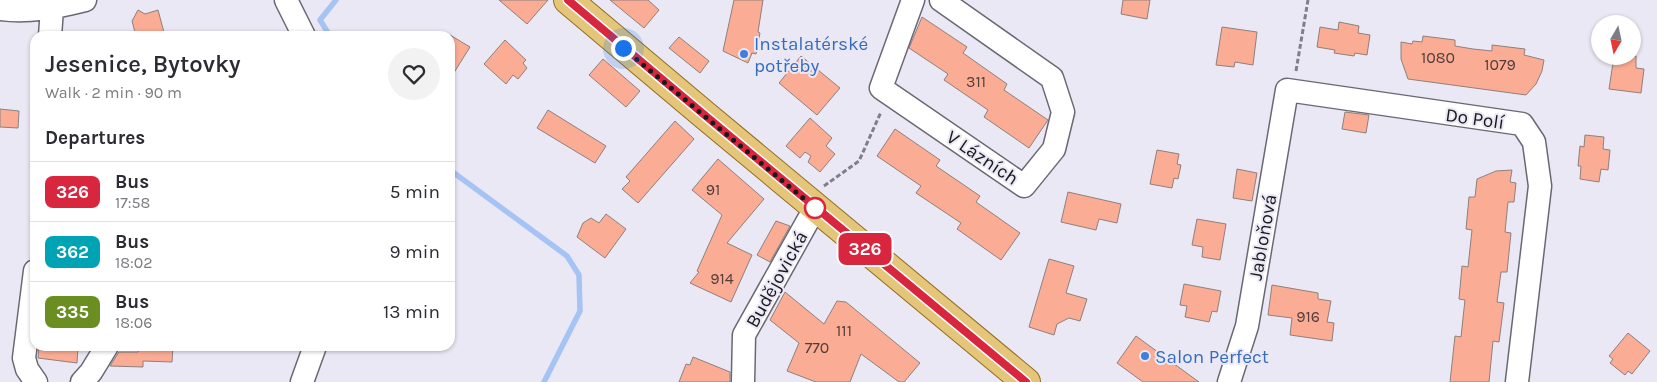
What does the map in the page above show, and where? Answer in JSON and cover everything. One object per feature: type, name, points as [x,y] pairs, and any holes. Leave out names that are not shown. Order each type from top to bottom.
[{"type":"main road","name":"Budějovická","points":[[568,0],[1026,382]]},
{"type":"street","points":[[0,9],[15,11],[52,8],[85,0]]},
{"type":"street","points":[[286,0],[299,31]]},
{"type":"street","points":[[889,93],[881,88],[913,0]]},
{"type":"street","name":"V Lázních","points":[[889,93],[1024,186],[1054,149],[1063,112],[1052,78],[941,0]]},
{"type":"street","points":[[50,31],[52,8]]},
{"type":"street","name":"Jabloňová","points":[[1229,382],[1248,326],[1290,91]]},
{"type":"street","name":"Do Polí","points":[[1290,91],[1522,124],[1534,142],[1540,186],[1517,382]]},
{"type":"street","name":"Budějovická","points":[[743,382],[744,335],[811,204]]},
{"type":"street","points":[[30,311],[24,358],[27,369],[36,382]]},
{"type":"street","points":[[82,382],[91,372],[104,351]]},
{"type":"street","points":[[302,382],[313,351]]},
{"type":"path","points":[[1290,91],[1308,0]]},
{"type":"path","points":[[811,204],[859,161],[889,93]]},
{"type":"building","points":[[499,0],[548,0],[527,24]]},
{"type":"building","points":[[610,0],[648,0],[659,10],[644,28]]},
{"type":"building","points":[[734,0],[763,0],[756,54],[752,53],[748,63],[723,51]]},
{"type":"building","points":[[1123,0],[1150,0],[1147,19],[1121,14]]},
{"type":"building","points":[[138,10],[145,14],[158,10],[164,31],[135,31],[132,21]]},
{"type":"building","points":[[922,17],[967,47],[963,53],[1007,84],[1004,90],[1048,120],[1029,148],[984,117],[988,110],[944,80],[948,74],[909,48]]},
{"type":"building","points":[[1339,22],[1359,26],[1358,33],[1370,35],[1367,55],[1355,53],[1354,56],[1334,53],[1335,50],[1317,47],[1320,27],[1338,30]]},
{"type":"building","points":[[1222,27],[1257,32],[1253,65],[1235,62],[1234,67],[1216,65]]},
{"type":"building","points":[[1423,36],[1455,40],[1455,46],[1473,49],[1492,51],[1492,45],[1525,49],[1524,55],[1544,60],[1542,71],[1536,84],[1526,95],[1408,79],[1401,59],[1401,42],[1412,44],[1413,41],[1422,42]]},
{"type":"building","points":[[679,37],[709,61],[700,73],[669,48]]},
{"type":"building","points":[[455,38],[470,47],[455,71]]},
{"type":"building","points":[[505,40],[526,60],[523,63],[527,68],[518,79],[513,75],[506,84],[484,64]]},
{"type":"building","points":[[801,56],[840,88],[817,115],[779,83]]},
{"type":"building","points":[[603,59],[640,91],[626,107],[589,75]]},
{"type":"building","points":[[1613,65],[1636,65],[1636,68],[1644,69],[1641,93],[1609,89]]},
{"type":"building","points":[[0,109],[19,111],[18,128],[0,127]]},
{"type":"building","points":[[548,110],[606,146],[595,163],[537,128]]},
{"type":"building","points":[[1345,112],[1369,115],[1366,133],[1342,129]]},
{"type":"building","points":[[810,118],[832,138],[826,146],[835,154],[820,172],[808,162],[811,156],[805,152],[800,158],[786,146]]},
{"type":"building","points":[[675,121],[694,139],[638,203],[622,189],[630,181],[626,177]]},
{"type":"building","points":[[895,129],[940,160],[936,166],[980,196],[976,202],[1020,233],[1001,260],[957,229],[961,223],[916,193],[921,186],[877,156]]},
{"type":"building","points":[[1585,135],[1604,137],[1603,149],[1610,150],[1608,170],[1601,169],[1599,182],[1580,179],[1581,166],[1578,166],[1580,146],[1584,147]]},
{"type":"building","points":[[1157,150],[1179,154],[1177,164],[1181,165],[1178,179],[1174,178],[1172,188],[1150,184]]},
{"type":"building","points":[[718,159],[764,199],[727,243],[752,255],[731,302],[690,283],[699,272],[697,271],[722,215],[692,190]]},
{"type":"building","points":[[1237,169],[1257,173],[1252,201],[1233,198]]},
{"type":"building","points":[[1512,170],[1510,182],[1516,183],[1514,202],[1508,202],[1505,232],[1511,233],[1507,272],[1501,272],[1497,302],[1504,303],[1499,342],[1493,341],[1489,382],[1450,382],[1455,336],[1461,337],[1465,300],[1459,299],[1462,266],[1468,267],[1472,230],[1466,229],[1469,197],[1475,197],[1477,179],[1496,171]]},
{"type":"building","points":[[1068,192],[1121,204],[1117,223],[1099,219],[1096,230],[1061,222]]},
{"type":"building","points":[[606,214],[626,229],[605,258],[577,237],[583,223],[591,218],[599,223]]},
{"type":"building","points":[[1197,219],[1226,224],[1220,260],[1202,257],[1203,247],[1192,245]]},
{"type":"building","points":[[776,221],[790,226],[770,262],[757,255]]},
{"type":"building","points":[[1049,259],[1074,266],[1066,293],[1087,299],[1080,321],[1069,318],[1057,324],[1054,335],[1029,327]]},
{"type":"building","points":[[1184,284],[1221,291],[1217,312],[1212,311],[1209,322],[1185,317],[1187,306],[1180,305]]},
{"type":"building","points":[[1272,285],[1318,293],[1318,299],[1331,301],[1327,322],[1334,323],[1332,341],[1290,335],[1292,318],[1268,315]]},
{"type":"building","points":[[785,292],[824,324],[837,301],[846,302],[920,363],[904,382],[899,382],[861,354],[850,382],[816,382],[787,371],[799,343],[770,320]]},
{"type":"building","points":[[1628,333],[1650,351],[1632,374],[1628,371],[1625,375],[1610,363],[1613,359],[1609,356]]},
{"type":"building","points":[[1136,336],[1199,382],[1143,382],[1117,363]]},
{"type":"building","points":[[39,351],[78,351],[77,363],[38,358]]},
{"type":"building","points":[[173,351],[172,362],[143,361],[143,367],[110,366],[119,352]]},
{"type":"building","points":[[693,357],[730,372],[730,382],[679,382],[686,364],[690,365]]},
{"type":"waterway","points":[[327,31],[320,20],[336,0]]},
{"type":"waterway","points":[[455,174],[567,256],[579,275],[580,311],[544,382]]},
{"type":"bus line","name":"326","points":[[568,0],[1026,382]]},
{"type":"place","name":"Instalatérské potřeby","points":[[744,54]]},
{"type":"place","name":"Salon Perfect","points":[[1145,356]]},
{"type":"route","points":[[623,48],[815,208]]}]
